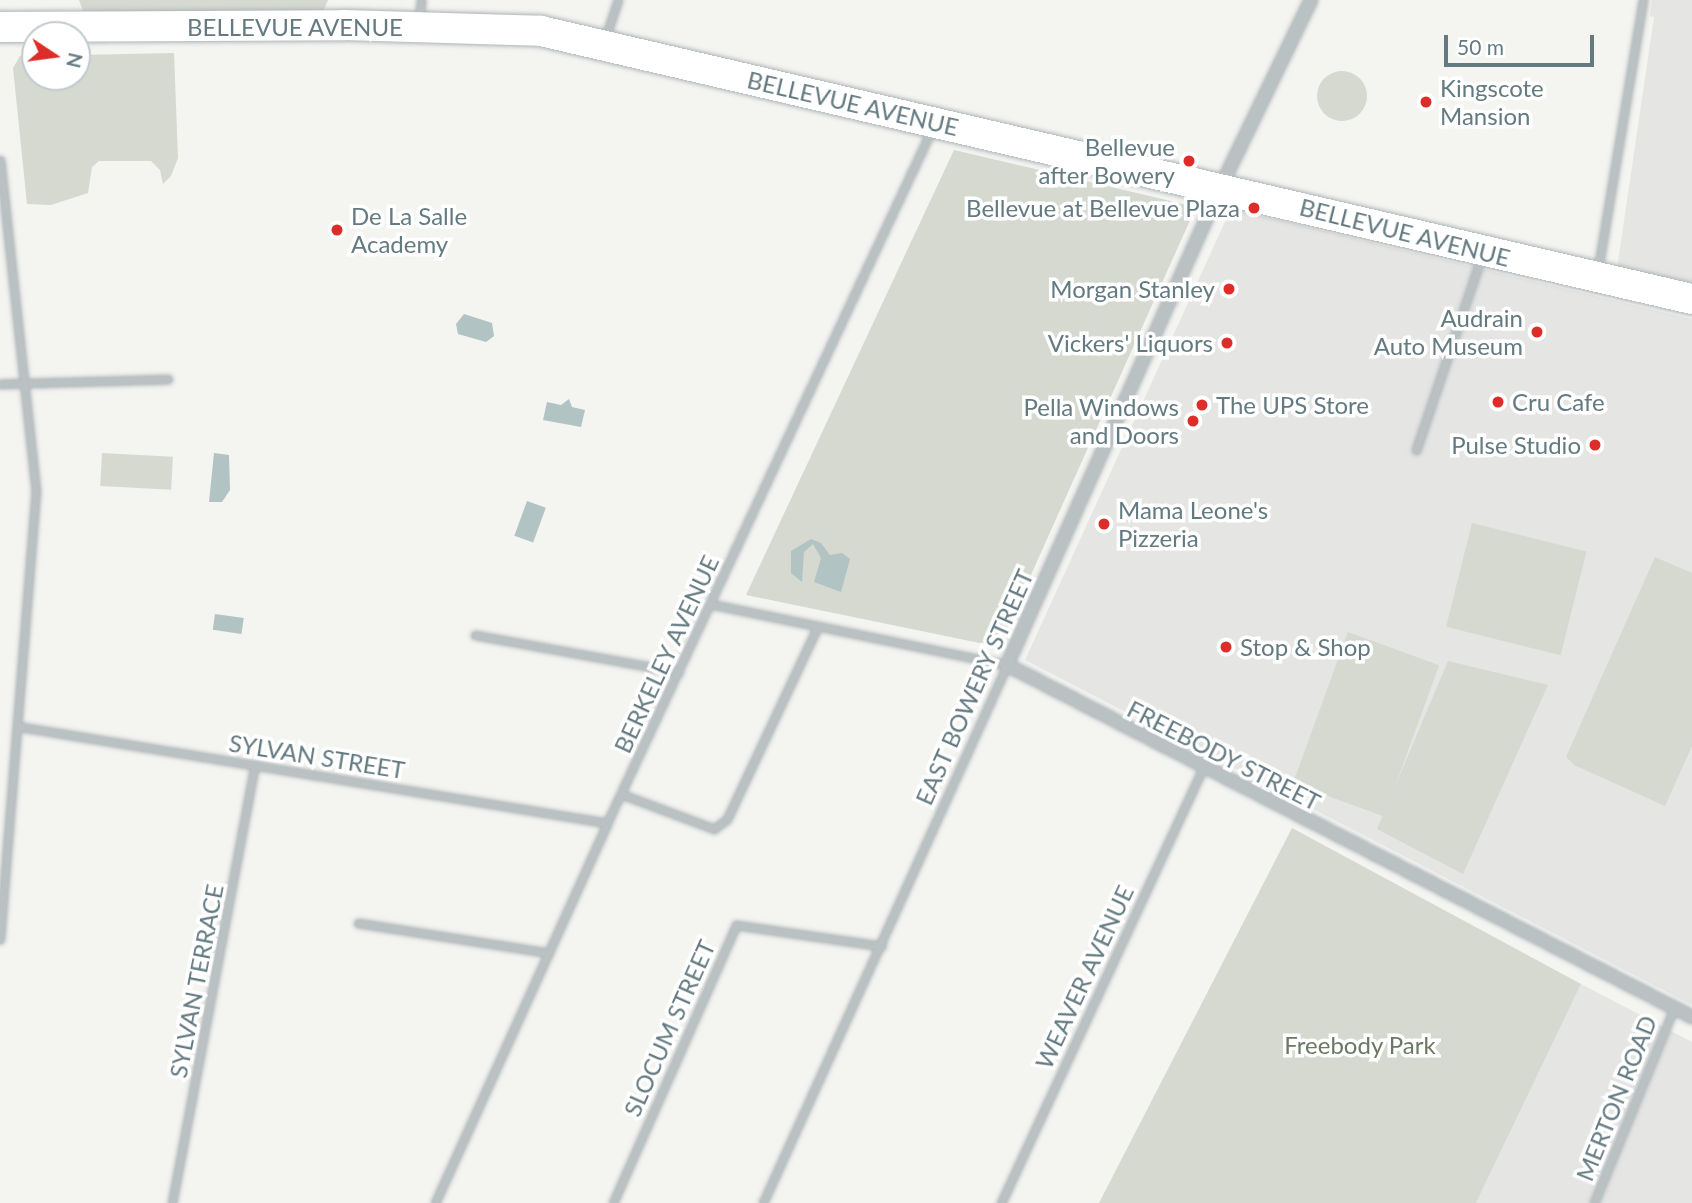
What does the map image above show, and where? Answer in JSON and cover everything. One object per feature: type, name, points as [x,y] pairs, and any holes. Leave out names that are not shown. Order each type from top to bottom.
[{"type":"main road","name":"BELLEVUE AVENUE","points":[[0,27],[420,14],[527,30],[603,44],[1221,186],[1597,279],[1692,299]]},
{"type":"street","points":[[603,44],[618,0]]},
{"type":"street","name":"EAST BOWERY STREET","points":[[763,1203],[1221,186],[1311,0]]},
{"type":"street","points":[[1597,279],[1643,0]]},
{"type":"street","name":"BERKELEY AVENUE","points":[[435,1203],[607,823],[936,122]]},
{"type":"street","points":[[0,160],[36,490],[20,727],[0,940]]},
{"type":"street","points":[[1416,450],[1484,251]]},
{"type":"street","points":[[0,384],[24,381],[168,379]]},
{"type":"street","name":"FREEBODY STREET","points":[[710,604],[1007,665],[1692,1017]]},
{"type":"street","points":[[621,794],[714,829],[727,819],[817,628]]},
{"type":"street","points":[[475,635],[679,672]]},
{"type":"street","name":"SYLVAN STREET","points":[[20,727],[607,823]]},
{"type":"street","name":"SYLVAN TERRACE","points":[[172,1203],[256,765]]},
{"type":"street","name":"WEAVER AVENUE","points":[[1000,1203],[1203,768]]},
{"type":"street","points":[[358,923],[549,953]]},
{"type":"street","name":"SLOCUM STREET","points":[[613,1203],[736,925],[881,946]]},
{"type":"street","name":"MERTON ROAD","points":[[1594,1203],[1674,1008]]},
{"type":"shaded area","points":[[1652,0],[1692,0],[1692,286],[1617,268],[1654,17],[1650,16]]},
{"type":"shaded area","points":[[1238,211],[1692,319],[1692,1005],[1025,660],[1224,224],[1230,212]]},
{"type":"shaded area","points":[[464,314],[492,323],[494,336],[486,342],[458,334],[456,324]]},
{"type":"shaded area","points":[[569,399],[572,407],[585,410],[581,427],[543,420],[547,402],[561,405]]},
{"type":"shaded area","points":[[214,453],[229,455],[230,490],[222,502],[209,502]]},
{"type":"shaded area","points":[[527,501],[546,508],[533,543],[514,536]]},
{"type":"shaded area","points":[[811,539],[821,543],[830,555],[842,553],[850,559],[841,592],[814,582],[821,558],[813,544],[804,552],[802,582],[791,573],[791,551]]},
{"type":"shaded area","points":[[215,614],[244,618],[241,634],[213,630]]},
{"type":"shaded area","points":[[1581,984],[1692,1042],[1692,1203],[1476,1203]]},
{"type":"green space","points":[[79,0],[328,0],[323,12],[166,14],[83,11]]},
{"type":"green space","points":[[174,53],[178,158],[171,176],[163,184],[160,170],[151,161],[99,161],[92,167],[88,193],[51,205],[27,204],[13,68],[21,56],[21,91],[91,91],[91,55]]},
{"type":"green space","points":[[1342,71],[1359,79],[1367,96],[1359,113],[1342,121],[1325,113],[1317,96],[1325,79]]},
{"type":"green space","points":[[954,150],[1196,207],[1026,586],[1014,592],[1015,611],[999,647],[746,595]]},
{"type":"green space","points":[[102,453],[173,457],[171,490],[100,486]]},
{"type":"green space","points":[[1472,523],[1586,552],[1561,655],[1446,627]]},
{"type":"green space","points":[[1655,557],[1692,573],[1692,746],[1665,806],[1574,765],[1566,757]]},
{"type":"green space","points":[[1348,632],[1439,665],[1384,816],[1293,783]]},
{"type":"green space","points":[[1448,661],[1548,685],[1463,874],[1377,829]]},
{"type":"green space","name":"Freebody Park","points":[[1292,828],[1581,984],[1476,1203],[1099,1203]]},
{"type":"place","name":"Kingscote Mansion","points":[[1426,102]]},
{"type":"place","name":"Bellevue after Bowery","points":[[1189,161]]},
{"type":"place","name":"Bellevue at Bellevue Plaza","points":[[1254,208]]},
{"type":"place","name":"De La Salle Academy","points":[[337,230]]},
{"type":"place","name":"Morgan Stanley","points":[[1229,289]]},
{"type":"place","name":"Audrain Auto Museum","points":[[1537,332]]},
{"type":"place","name":"Vickers' Liquors","points":[[1227,343]]},
{"type":"place","name":"Cru Cafe","points":[[1498,402]]},
{"type":"place","name":"The UPS Store","points":[[1202,405]]},
{"type":"place","name":"Pella Windows and Doors","points":[[1193,421]]},
{"type":"place","name":"Pulse Studio","points":[[1595,445]]},
{"type":"place","name":"Mama Leone's Pizzeria","points":[[1104,524]]},
{"type":"place","name":"Stop & Shop","points":[[1226,647]]}]
